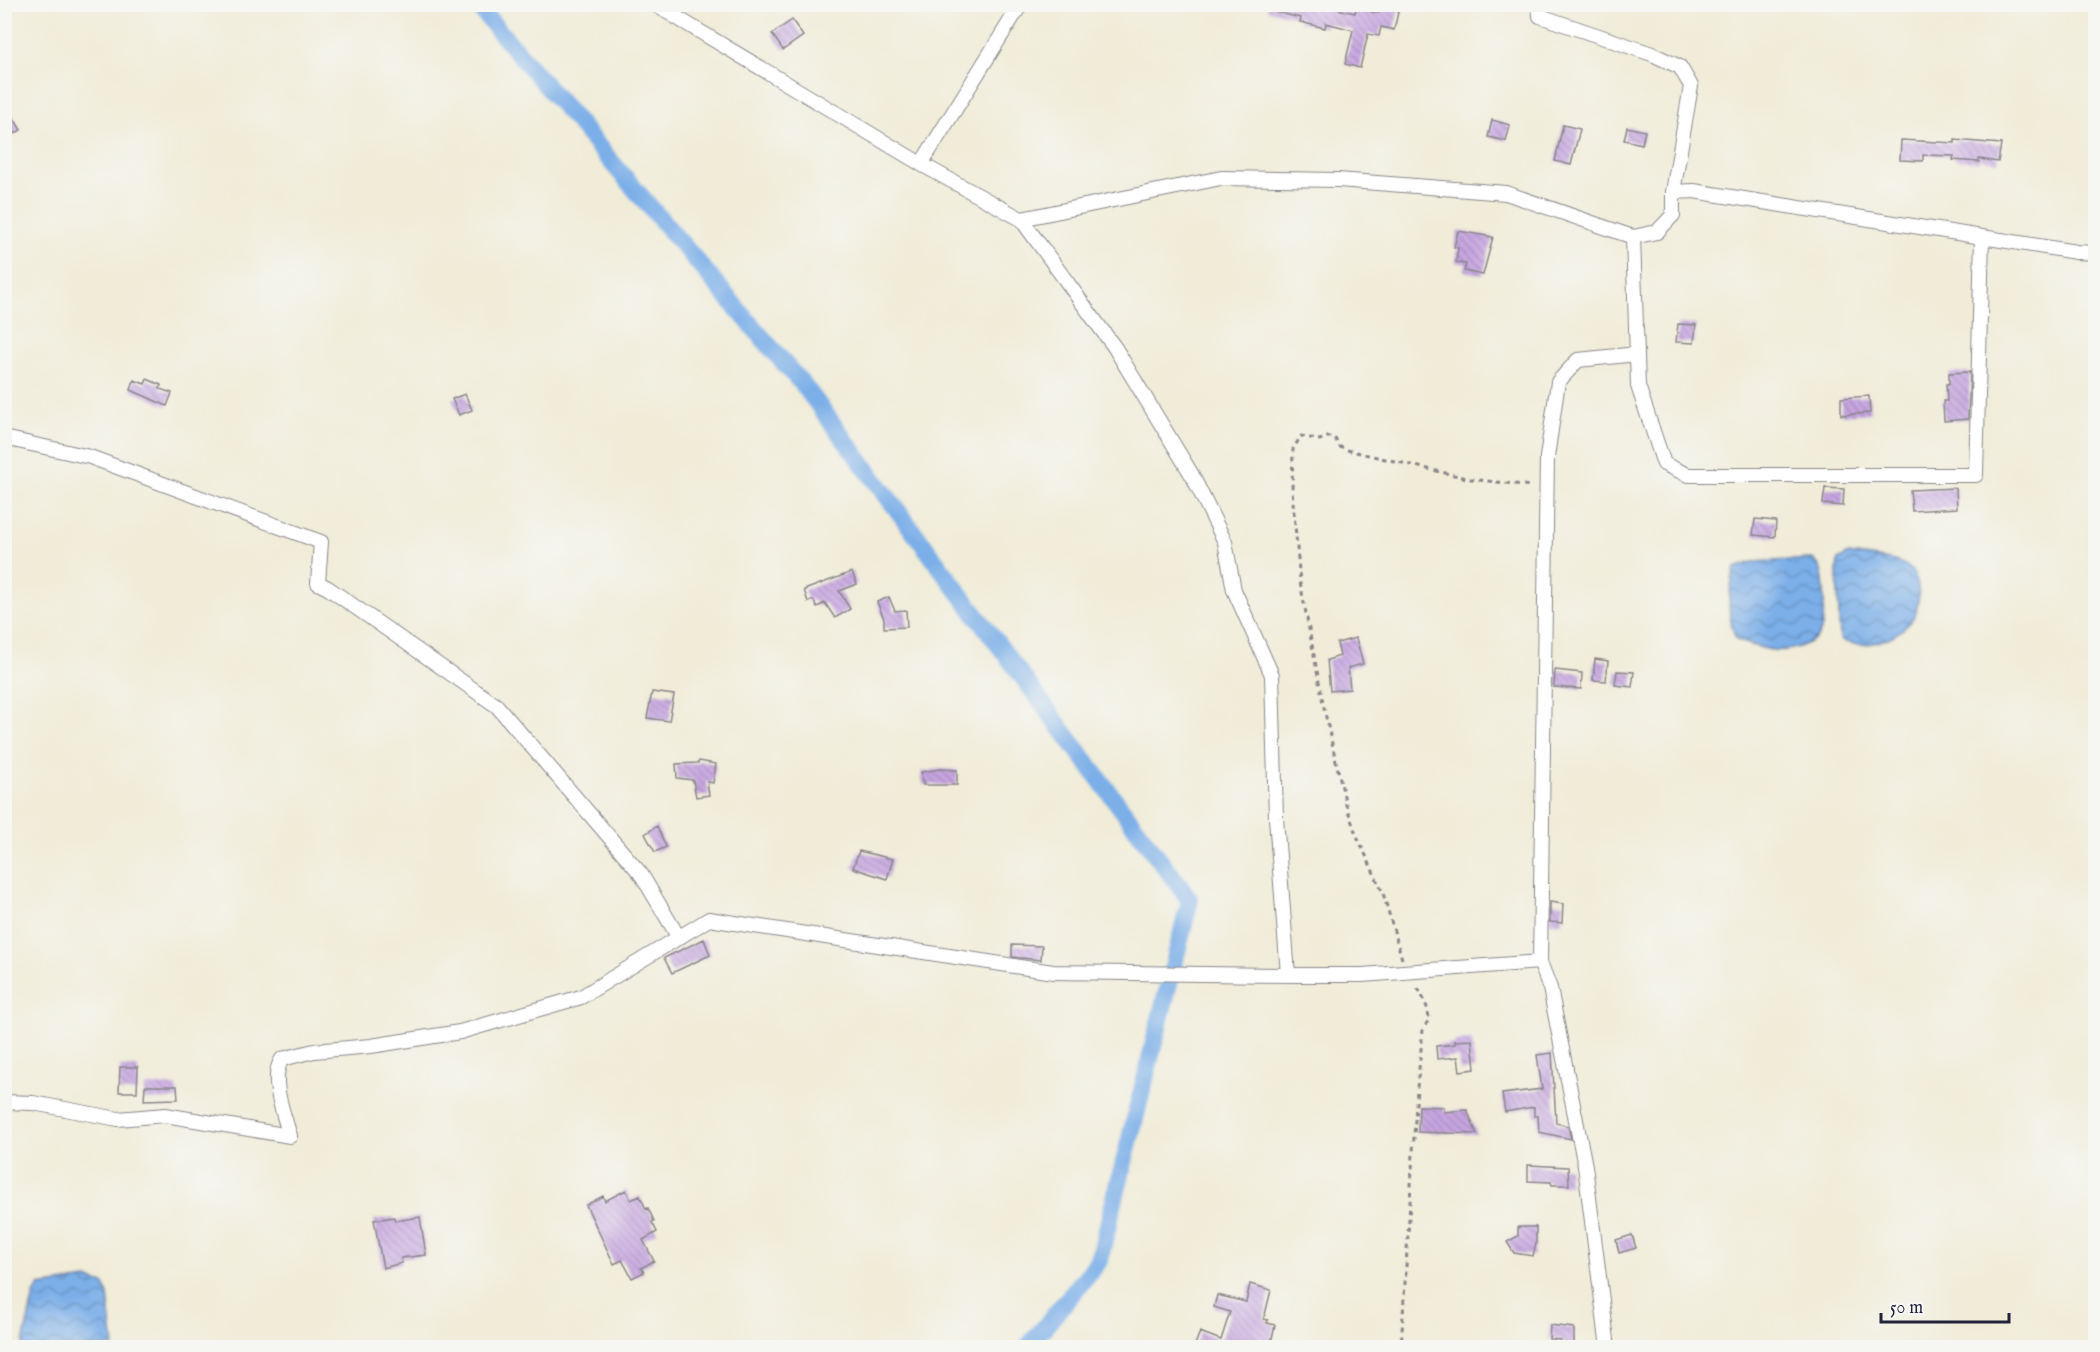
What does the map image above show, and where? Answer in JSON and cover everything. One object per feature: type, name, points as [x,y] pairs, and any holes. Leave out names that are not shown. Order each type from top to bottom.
[{"type":"street","points":[[654,4],[921,164],[1021,219],[1114,348],[1191,475],[1226,542],[1234,590],[1272,675],[1276,818],[1288,975]]},
{"type":"street","points":[[921,164],[1021,4]]},
{"type":"street","points":[[1021,219],[1221,178],[1338,180],[1506,193],[1633,237],[1657,232],[1673,215],[1673,192],[1691,86],[1680,67],[1652,54],[1540,16],[1539,4]]},
{"type":"street","points":[[1673,192],[1694,191],[2076,252],[2096,253]]},
{"type":"street","points":[[1633,237],[1638,386],[1665,464],[1688,475],[1976,475],[1982,237]]},
{"type":"street","points":[[1608,1347],[1585,1166],[1550,988],[1540,962],[1546,488],[1547,457],[1558,382],[1578,360],[1637,354]]},
{"type":"street","points":[[4,438],[90,457],[321,542],[318,583],[497,706],[641,873],[679,938]]},
{"type":"street","points":[[4,1102],[33,1103],[118,1119],[165,1115],[290,1136],[276,1077],[282,1059],[314,1051],[371,1046],[460,1032],[581,997],[709,919],[1053,972],[1362,975],[1527,961],[1540,962]]},
{"type":"path","points":[[1401,1347],[1417,1088],[1423,1030],[1429,1019],[1428,1010],[1421,993],[1406,973],[1383,893],[1356,834],[1346,804],[1325,713],[1300,582],[1292,490],[1293,449],[1301,436],[1320,440],[1334,437],[1340,447],[1347,450],[1471,479],[1546,488]]},
{"type":"water","points":[[1849,554],[1880,558],[1902,564],[1908,567],[1915,576],[1918,602],[1915,614],[1902,630],[1881,641],[1859,644],[1840,639],[1838,560]]},
{"type":"water","points":[[1813,559],[1821,570],[1823,579],[1824,612],[1820,633],[1806,644],[1786,650],[1762,648],[1736,640],[1729,605],[1735,568],[1752,562]]},
{"type":"water","points":[[87,1279],[104,1284],[108,1295],[114,1347],[22,1347],[34,1294],[39,1286]]},
{"type":"building","points":[[1268,4],[1316,4],[1355,13],[1356,8],[1378,13],[1380,4],[1400,4],[1394,30],[1381,27],[1379,36],[1368,34],[1360,68],[1345,64],[1353,30],[1326,23],[1325,28],[1300,22],[1301,18],[1267,10]]},
{"type":"building","points":[[792,20],[803,36],[783,50],[772,34]]},
{"type":"building","points":[[4,102],[21,130],[4,140]]},
{"type":"building","points":[[1492,120],[1510,125],[1506,141],[1488,137]]},
{"type":"building","points":[[1563,125],[1580,129],[1571,165],[1555,161]]},
{"type":"building","points":[[1627,127],[1645,131],[1642,144],[1624,140]]},
{"type":"building","points":[[1901,140],[1955,143],[1955,140],[2001,144],[1998,162],[1979,159],[1979,162],[1953,160],[1954,156],[1923,155],[1923,161],[1900,160]]},
{"type":"building","points":[[1458,231],[1493,237],[1483,275],[1464,271],[1466,264],[1456,262],[1458,248],[1454,247]]},
{"type":"building","points":[[1678,324],[1696,325],[1694,343],[1676,342]]},
{"type":"building","points":[[1970,372],[1968,419],[1944,421],[1943,401],[1947,401],[1946,384],[1949,384],[1949,373]]},
{"type":"building","points":[[147,379],[161,385],[160,389],[172,393],[167,406],[131,390],[134,380],[145,384]]},
{"type":"building","points":[[465,394],[472,410],[459,415],[452,399]]},
{"type":"building","points":[[1869,396],[1870,413],[1841,415],[1841,398]]},
{"type":"building","points":[[1825,488],[1844,489],[1843,506],[1823,504]]},
{"type":"building","points":[[1956,488],[1957,508],[1912,511],[1910,490]]},
{"type":"building","points":[[1755,519],[1776,521],[1775,537],[1753,535]]},
{"type":"building","points":[[852,572],[857,584],[839,591],[850,609],[835,618],[825,603],[817,607],[813,600],[808,602],[804,590]]},
{"type":"building","points":[[889,597],[895,611],[906,610],[907,627],[884,628],[884,619],[877,602]]},
{"type":"building","points":[[1356,638],[1363,664],[1348,668],[1350,689],[1330,691],[1327,660],[1340,656],[1337,643]]},
{"type":"building","points":[[1595,659],[1608,661],[1606,681],[1593,680]]},
{"type":"building","points":[[1555,670],[1582,673],[1581,689],[1554,687]]},
{"type":"building","points":[[1617,671],[1634,672],[1632,687],[1615,685]]},
{"type":"building","points":[[652,692],[674,695],[669,721],[647,718]]},
{"type":"building","points":[[699,761],[716,764],[713,783],[707,782],[709,795],[696,797],[693,780],[677,778],[676,764],[698,763]]},
{"type":"building","points":[[940,769],[957,770],[957,785],[923,785],[921,772]]},
{"type":"building","points":[[657,826],[666,847],[655,852],[645,834]]},
{"type":"building","points":[[859,851],[893,859],[887,879],[853,868]]},
{"type":"building","points":[[1550,902],[1563,904],[1562,923],[1550,922]]},
{"type":"building","points":[[704,939],[710,955],[672,973],[664,958]]},
{"type":"building","points":[[1012,945],[1042,946],[1041,960],[1012,957]]},
{"type":"building","points":[[1472,1040],[1475,1069],[1460,1071],[1458,1057],[1437,1059],[1436,1046],[1455,1044],[1455,1041]]},
{"type":"building","points":[[1552,1053],[1556,1123],[1568,1126],[1571,1139],[1539,1132],[1538,1116],[1534,1116],[1534,1107],[1505,1112],[1502,1094],[1542,1089],[1537,1055]]},
{"type":"building","points":[[120,1067],[138,1067],[137,1092],[119,1092]]},
{"type":"building","points":[[145,1086],[177,1086],[178,1099],[144,1100]]},
{"type":"building","points":[[1419,1106],[1444,1107],[1444,1112],[1467,1110],[1477,1134],[1418,1132]]},
{"type":"building","points":[[1528,1165],[1568,1167],[1569,1185],[1528,1181]]},
{"type":"building","points":[[626,1190],[631,1200],[640,1196],[646,1209],[648,1208],[657,1232],[643,1240],[654,1261],[641,1268],[644,1272],[632,1278],[622,1260],[614,1264],[586,1205],[603,1196],[605,1201]]},
{"type":"building","points":[[394,1217],[395,1221],[420,1217],[426,1255],[401,1258],[402,1263],[383,1268],[374,1220]]},
{"type":"building","points":[[1518,1227],[1536,1227],[1533,1256],[1514,1253],[1507,1242],[1518,1236]]},
{"type":"building","points":[[1632,1235],[1636,1248],[1619,1253],[1616,1240]]},
{"type":"building","points":[[1250,1284],[1271,1290],[1264,1319],[1268,1320],[1267,1323],[1275,1325],[1270,1347],[1194,1347],[1200,1332],[1221,1340],[1230,1312],[1214,1307],[1217,1295],[1246,1302]]},
{"type":"building","points":[[1550,1325],[1574,1328],[1574,1347],[1560,1347],[1560,1340],[1549,1339]]},
{"type":"waterway","points":[[476,4],[808,391],[1190,900],[1099,1261],[1027,1348]]}]
